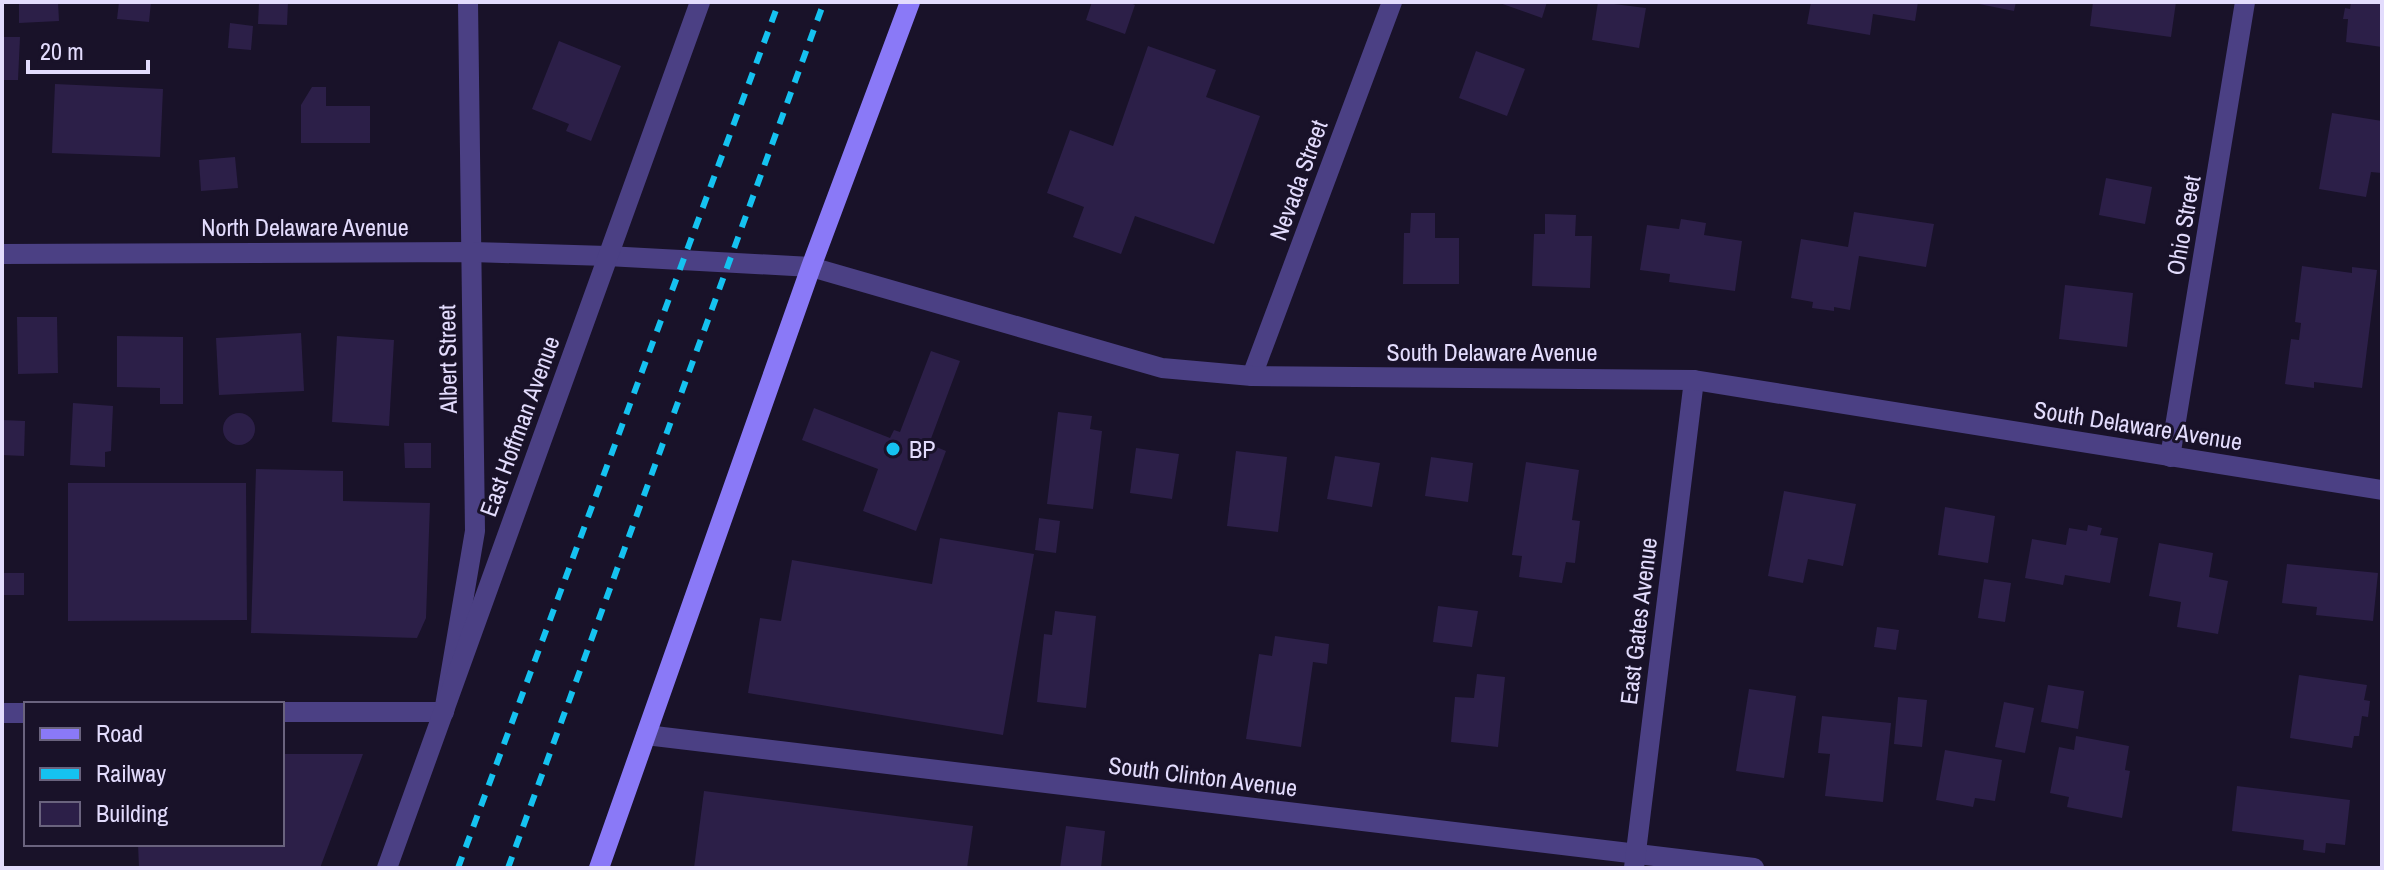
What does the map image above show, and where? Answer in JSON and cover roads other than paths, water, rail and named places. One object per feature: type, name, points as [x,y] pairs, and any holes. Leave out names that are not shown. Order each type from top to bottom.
[{"type":"main road","points":[[599,868],[811,267],[910,2]]},
{"type":"street","name":"Albert Street","points":[[444,712],[475,531],[468,2]]},
{"type":"street","name":"East Hoffman Avenue","points":[[387,868],[700,2]]},
{"type":"street","name":"Nevada Street","points":[[1252,376],[1392,2]]},
{"type":"street","name":"Ohio Street","points":[[2170,457],[2245,2]]},
{"type":"street","name":"North Delaware Avenue","points":[[2,254],[472,252],[607,256]]},
{"type":"street","name":"South Delaware Avenue","points":[[607,256],[811,267],[1162,368],[1252,376],[1694,380],[2382,490]]},
{"type":"street","name":"East Gates Avenue","points":[[1635,861],[1694,380]]},
{"type":"street","points":[[284,712],[444,712]]},
{"type":"street","points":[[2,713],[24,713]]},
{"type":"street","name":"South Clinton Avenue","points":[[646,735],[1635,861],[1754,868]]},
{"type":"railway","points":[[458,868],[779,2]]},
{"type":"railway","points":[[508,868],[824,2]]},
{"type":"place","name":"BP","points":[[893,449]]}]
